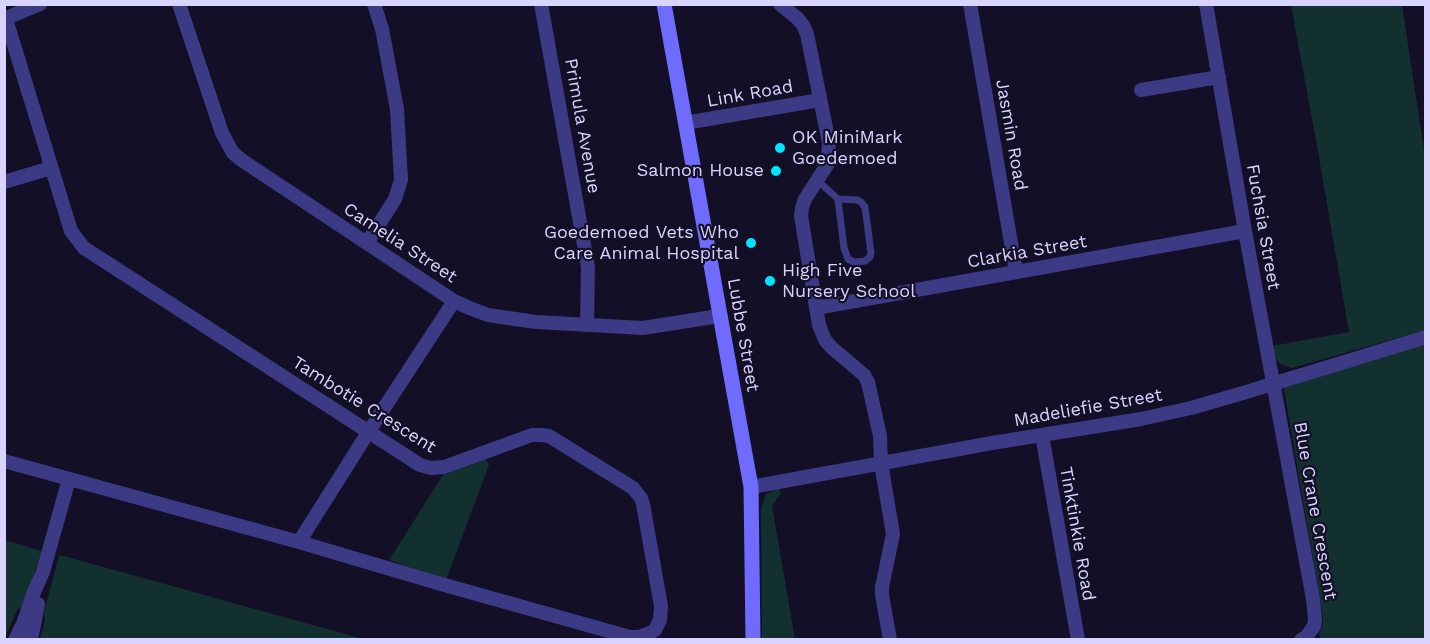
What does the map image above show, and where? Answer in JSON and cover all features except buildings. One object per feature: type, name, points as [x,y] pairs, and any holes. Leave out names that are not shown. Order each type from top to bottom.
[{"type":"main road","name":"Lubbe Street","points":[[664,4],[751,487],[753,639]]},
{"type":"street","points":[[5,19],[40,4]]},
{"type":"street","name":"Camelia Street","points":[[179,4],[222,133],[233,153],[454,301],[488,315],[536,322],[587,325],[643,328],[719,316]]},
{"type":"street","points":[[367,243],[395,199],[401,180],[397,109],[382,29],[374,4]]},
{"type":"street","name":"Primula Avenue","points":[[542,4],[588,267],[587,325]]},
{"type":"street","points":[[780,4],[797,18],[807,34],[829,152],[826,165],[818,181],[805,199],[801,216],[819,325],[825,340],[831,347],[864,375],[868,382],[880,436],[893,534],[882,587],[890,639]]},
{"type":"street","name":"Jasmin Road","points":[[970,4],[1016,272]]},
{"type":"street","name":"Fuchsia Street","points":[[1206,4],[1274,383]]},
{"type":"street","name":"Tambotie Crescent","points":[[4,460],[630,637],[639,637],[655,630],[661,614],[643,504],[633,488],[545,435],[532,435],[450,465],[437,468],[420,465],[84,248],[71,231],[5,19]]},
{"type":"street","points":[[1141,90],[1219,77]]},
{"type":"street","name":"Link Road","points":[[685,123],[820,100]]},
{"type":"street","points":[[4,182],[51,168]]},
{"type":"street","name":"Clarkia Street","points":[[816,308],[1245,231]]},
{"type":"street","points":[[299,542],[454,301]]},
{"type":"street","name":"Madeliefie Street","points":[[751,487],[1141,419],[1191,408],[1425,337]]},
{"type":"street","name":"Blue Crane Crescent","points":[[1274,383],[1315,619],[1311,632],[1301,639]]},
{"type":"street","name":"Tinktinkie Road","points":[[1042,435],[1078,639]]},
{"type":"street","points":[[32,639],[43,572],[69,479]]},
{"type":"street","points":[[15,639],[43,572]]},
{"type":"lane","points":[[818,181],[838,199],[857,200],[865,207],[871,253],[865,261],[850,261],[846,256],[838,199]]},
{"type":"green space","points":[[1291,5],[1402,5],[1425,156],[1425,330],[1292,368],[1280,364],[1272,346],[1349,332]]},
{"type":"green space","points":[[1425,344],[1425,639],[1320,639],[1319,632],[1323,617],[1284,389],[1287,384]]},
{"type":"green space","points":[[486,459],[489,465],[446,580],[389,560],[443,475]]},
{"type":"green space","points":[[779,488],[781,493],[772,506],[795,639],[762,639],[761,508],[766,494]]},
{"type":"green space","points":[[4,540],[42,551],[21,609],[18,608],[6,635],[5,635]]},
{"type":"green space","points":[[59,555],[363,639],[40,639],[45,620],[44,612]]},
{"type":"place","name":"OK MiniMark Goedemoed","points":[[780,148]]},
{"type":"place","name":"Salmon House","points":[[776,171]]},
{"type":"place","name":"Goedemoed Vets Who Care Animal Hospital","points":[[751,243]]},
{"type":"place","name":"High Five Nursery School","points":[[770,281]]}]
